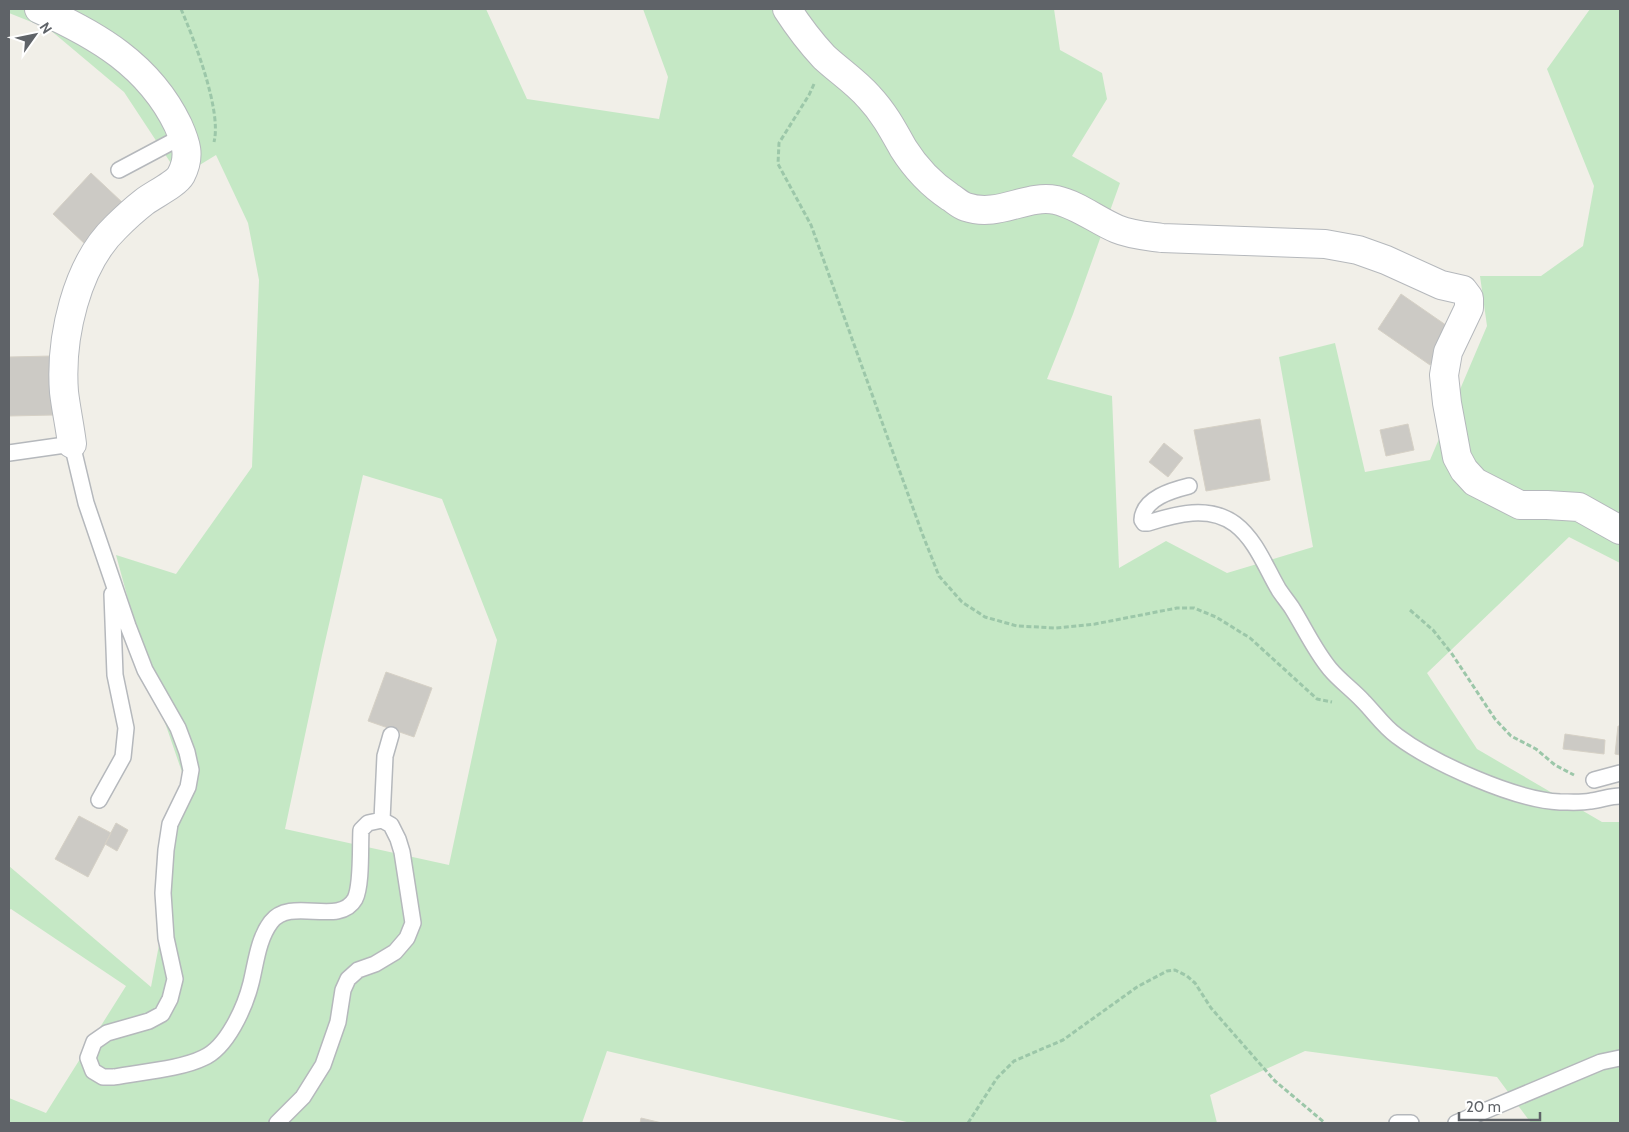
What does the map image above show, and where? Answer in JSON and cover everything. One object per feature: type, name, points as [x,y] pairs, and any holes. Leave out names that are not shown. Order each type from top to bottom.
[{"type":"street","points":[[39,9],[94,36],[122,55],[149,81],[169,106],[185,146],[180,177],[145,201],[114,228],[90,261],[76,292],[64,344],[64,391],[72,444]]},
{"type":"street","points":[[787,9],[808,39],[825,58],[870,98],[889,122],[904,149],[938,189],[964,206],[988,210],[1006,208],[1030,201],[1054,200],[1076,207],[1119,230],[1135,234],[1162,238],[1325,244],[1358,250],[1386,260],[1441,285],[1463,290],[1469,298],[1469,308],[1448,352],[1444,375],[1457,457],[1464,470],[1475,482],[1520,505],[1579,507],[1620,530]]},
{"type":"lane","points":[[119,170],[185,146]]},
{"type":"lane","points":[[9,453],[72,444],[86,503],[144,670],[178,728],[187,752],[191,770],[188,787],[170,824],[166,850],[163,893],[166,938],[175,979],[170,999],[162,1014],[149,1021],[107,1033],[94,1042],[88,1058],[92,1071],[103,1077],[114,1077],[186,1064],[205,1058],[219,1046],[239,1016],[248,998],[260,941],[272,921],[282,913],[294,910],[335,912],[355,899],[361,865],[361,830],[368,823],[382,820],[391,825],[398,839],[402,852],[413,923],[406,938],[395,952],[375,964],[358,970],[348,979],[343,990],[338,1022],[324,1065],[303,1097],[276,1123]]},
{"type":"lane","points":[[1189,486],[1158,496],[1142,515],[1144,523],[1193,512],[1216,515],[1235,524],[1248,537],[1270,571],[1279,591],[1291,606],[1317,652],[1331,671],[1395,735],[1411,746],[1454,769],[1534,798],[1559,802],[1589,802],[1612,796],[1620,796]]},
{"type":"lane","points":[[99,800],[123,757],[126,728],[115,675],[111,578]]},
{"type":"lane","points":[[382,820],[386,756],[391,735]]},
{"type":"lane","points":[[1594,780],[1620,773]]},
{"type":"lane","points":[[1456,1123],[1601,1062],[1620,1058]]},
{"type":"lane","points":[[1397,1123],[1411,1123]]},
{"type":"path","points":[[181,9],[209,87],[216,132],[213,145],[203,154],[185,146]]},
{"type":"path","points":[[825,58],[809,94],[779,143],[778,164],[811,225],[922,534],[939,576],[962,602],[985,617],[1017,626],[1056,628],[1095,624],[1177,608],[1194,608],[1216,617],[1250,638],[1317,699],[1338,703],[1358,696]]},
{"type":"path","points":[[1410,610],[1438,636],[1495,719],[1511,736],[1536,749],[1555,765],[1571,774],[1594,780]]},
{"type":"path","points":[[968,1123],[997,1078],[1014,1061],[1063,1040],[1137,987],[1167,971],[1175,970],[1187,976],[1195,983],[1211,1008],[1275,1081],[1324,1123]]},
{"type":"green space","points":[[9,9],[486,9],[527,99],[659,119],[668,77],[643,9],[1054,9],[1060,50],[1102,73],[1107,99],[1072,156],[1120,183],[1073,314],[1047,379],[1112,396],[1119,568],[1166,541],[1227,573],[1313,547],[1279,357],[1335,343],[1365,472],[1430,460],[1487,326],[1480,276],[1541,276],[1583,246],[1594,186],[1547,69],[1590,9],[1620,9],[1620,563],[1569,537],[1427,673],[1477,749],[1602,822],[1620,822],[1620,1123],[1531,1123],[1497,1077],[1305,1051],[1210,1095],[1217,1123],[911,1123],[607,1051],[582,1123],[9,1123],[9,1098],[46,1113],[126,986],[11,909],[9,910],[9,866],[151,987],[163,924],[184,778],[149,676],[116,555],[176,574],[252,467],[259,280],[248,223],[216,155],[180,177],[124,92],[49,29],[9,13]],"holes":[[[363,475],[442,499],[497,640],[449,865],[285,829]]]},
{"type":"building","points":[[91,173],[124,204],[86,245],[53,214]]},
{"type":"building","points":[[1401,294],[1453,330],[1430,365],[1378,329]]},
{"type":"building","points":[[52,356],[54,415],[9,416],[9,357]]},
{"type":"building","points":[[1260,419],[1270,480],[1206,491],[1194,430]]},
{"type":"building","points":[[1408,424],[1414,450],[1386,456],[1380,430]]},
{"type":"building","points":[[1164,443],[1183,458],[1168,477],[1149,462]]},
{"type":"building","points":[[386,672],[432,688],[414,737],[368,721]]},
{"type":"building","points":[[1618,726],[1620,726],[1620,755],[1615,754]]},
{"type":"building","points":[[1565,734],[1605,740],[1604,754],[1563,749]]},
{"type":"building","points":[[79,816],[111,833],[88,877],[55,859]]},
{"type":"building","points":[[116,823],[128,830],[117,851],[105,844]]},
{"type":"building","points":[[641,1118],[662,1123],[640,1123]]}]
